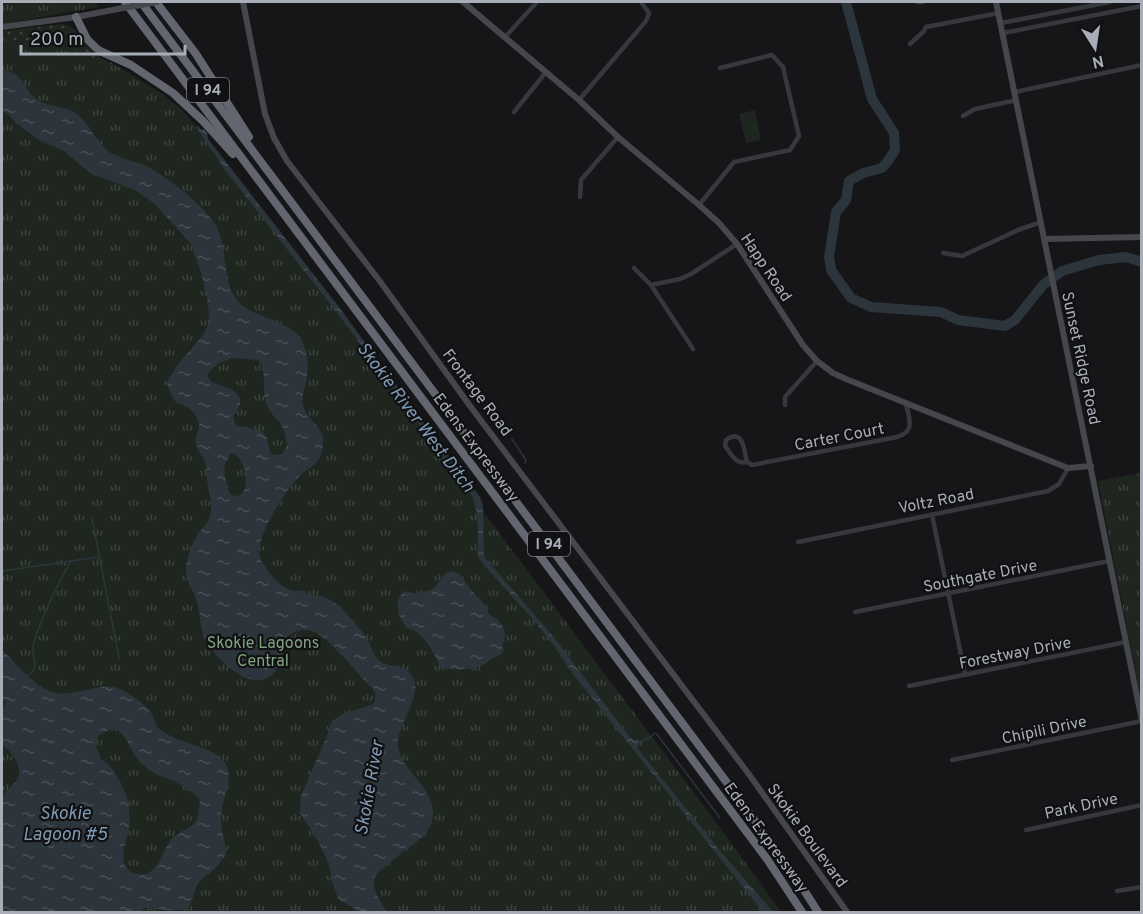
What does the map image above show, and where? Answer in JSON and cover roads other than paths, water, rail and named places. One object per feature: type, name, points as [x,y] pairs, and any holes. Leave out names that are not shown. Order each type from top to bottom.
[{"type":"highway","name":"Edens Expressway","points":[[124,2],[767,860],[802,912]]},
{"type":"highway","name":"Edens Expressway","points":[[141,2],[731,788],[793,873],[818,912]]},
{"type":"highway","points":[[156,2],[196,54],[275,178]]},
{"type":"highway","points":[[76,17],[87,39],[100,51],[131,65],[173,93],[263,186]]},
{"type":"street","points":[[2,27],[76,17],[156,2]]},
{"type":"street","name":"Frontage Road","points":[[243,2],[266,114],[274,138],[286,161],[374,273],[473,410],[748,773]]},
{"type":"street","name":"Happ Road","points":[[463,2],[719,223],[737,244],[803,345],[817,361],[846,379],[1068,468],[1091,466]]},
{"type":"street","points":[[505,38],[537,2]]},
{"type":"street","points":[[579,100],[646,21],[649,13],[642,2]]},
{"type":"street","points":[[917,2],[923,2]]},
{"type":"street","name":"Sunset Ridge Road","points":[[996,2],[1142,721]]},
{"type":"street","points":[[1001,23],[1110,2]]},
{"type":"street","points":[[1003,33],[1142,6]]},
{"type":"street","points":[[910,44],[926,27],[999,13]]},
{"type":"street","points":[[699,204],[734,162],[790,150],[799,136],[783,67],[772,55],[720,68]]},
{"type":"street","points":[[963,116],[1016,96],[1142,65]]},
{"type":"street","points":[[514,112],[546,72]]},
{"type":"street","points":[[580,197],[581,180],[618,137]]},
{"type":"street","points":[[943,253],[962,256],[1041,222]]},
{"type":"street","points":[[1044,239],[1142,237]]},
{"type":"street","points":[[651,285],[680,279],[691,274],[737,244]]},
{"type":"street","points":[[634,268],[651,285],[693,349]]},
{"type":"street","points":[[784,405],[785,397],[817,361]]},
{"type":"street","name":"Carter Court","points":[[747,462],[752,465],[906,434],[910,425],[906,403]]},
{"type":"street","points":[[731,437],[741,440],[747,462],[737,461],[725,446],[726,440],[731,437]]},
{"type":"street","name":"Voltz Road","points":[[798,542],[1048,491],[1059,484],[1068,468]]},
{"type":"street","points":[[932,515],[965,674]]},
{"type":"street","name":"Southgate Drive","points":[[855,612],[1109,561]]},
{"type":"street","name":"Forestway Drive","points":[[909,686],[1126,642]]},
{"type":"street","name":"Chipili Drive","points":[[952,760],[1142,721]]},
{"type":"street","name":"Skokie Boulevard","points":[[748,773],[847,912]]},
{"type":"street","name":"Park Drive","points":[[1026,830],[1142,804]]},
{"type":"street","points":[[1117,891],[1142,887]]},
{"type":"water","name":"Skokie River","points":[[2,71],[7,71],[16,75],[36,99],[74,112],[88,126],[103,147],[112,154],[149,168],[180,189],[208,214],[218,230],[228,282],[236,299],[253,312],[293,331],[305,348],[308,369],[303,405],[323,438],[321,456],[294,482],[272,514],[262,538],[259,549],[260,557],[271,575],[284,587],[324,597],[340,606],[368,640],[378,660],[404,668],[414,680],[414,696],[400,731],[398,747],[405,764],[428,795],[433,813],[428,830],[376,875],[375,889],[387,912],[359,912],[339,900],[328,862],[300,813],[301,796],[332,721],[343,714],[374,704],[374,690],[330,644],[309,630],[287,636],[277,668],[274,673],[261,680],[246,678],[229,667],[214,652],[203,634],[198,604],[186,569],[194,542],[211,514],[206,467],[196,445],[198,419],[189,408],[174,400],[167,382],[208,325],[207,298],[191,244],[155,204],[135,190],[90,173],[64,151],[39,140],[2,110]],"holes":[[[232,358],[258,360],[261,365],[265,400],[285,434],[286,447],[282,454],[271,454],[267,439],[262,432],[237,426],[234,422],[234,415],[240,404],[238,395],[209,379],[207,375],[212,369]],[[231,453],[237,456],[245,471],[245,487],[237,496],[230,494],[225,478],[225,462]]]},
{"type":"water","name":"Skokie River West Ditch","points":[[198,126],[201,130],[204,129],[208,139],[339,307],[480,497],[483,505],[486,559],[552,635],[629,736],[641,742],[637,745],[638,749],[773,912],[763,912],[573,674],[552,643],[483,564],[478,557],[477,517],[472,496],[342,319],[228,174],[196,127]]},
{"type":"water","points":[[453,571],[463,576],[472,591],[485,605],[488,605],[488,613],[505,630],[503,652],[483,665],[467,669],[441,668],[428,644],[419,634],[408,629],[398,611],[398,601],[404,591],[417,593],[430,591],[446,573]]},
{"type":"water","name":"Skokie Lagoon #5","points":[[2,650],[33,681],[55,693],[61,694],[106,686],[124,691],[148,709],[159,729],[175,738],[205,749],[225,763],[229,779],[222,808],[221,824],[226,855],[199,882],[187,908],[163,910],[145,908],[142,912],[2,912],[2,795],[16,781],[19,771],[10,751],[2,745],[2,707],[6,702],[2,695]],"holes":[[[114,728],[145,767],[195,794],[200,801],[198,816],[193,825],[171,840],[153,870],[141,875],[128,870],[123,861],[130,822],[128,802],[117,777],[109,765],[101,759],[96,746],[98,736]]]},
{"type":"waterway","points":[[846,2],[872,99],[894,133],[895,150],[882,168],[863,173],[849,181],[846,200],[836,212],[829,257],[831,270],[851,298],[871,307],[941,312],[958,320],[1005,326],[1015,320],[1043,285],[1062,271],[1099,260],[1126,257],[1142,262]]},
{"type":"waterway","points":[[512,439],[526,460],[525,463]]},
{"type":"waterway","points":[[92,518],[119,658]]},
{"type":"waterway","points":[[2,571],[99,557]]},
{"type":"waterway","points":[[27,676],[35,667],[34,640],[52,597],[71,561]]},
{"type":"waterway","points":[[640,742],[656,733],[720,818]]},
{"type":"park label","name":"Skokie Lagoons Central","points":[[263,651]]}]
